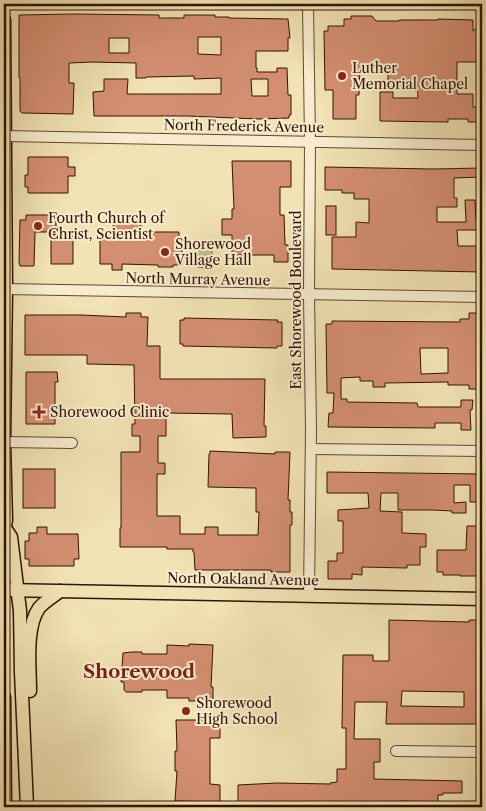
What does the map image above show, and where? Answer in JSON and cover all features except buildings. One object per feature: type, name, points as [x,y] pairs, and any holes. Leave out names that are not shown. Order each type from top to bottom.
[{"type":"main road","points":[[4,20],[4,530],[11,536],[19,591],[27,807]]},
{"type":"main road","name":"North Oakland Avenue","points":[[4,590],[482,599]]},
{"type":"main road","points":[[25,730],[30,711],[32,627],[39,607],[60,591]]},
{"type":"main road","points":[[4,697],[5,807]]},
{"type":"main road","points":[[5,753],[14,756],[20,764],[20,807]]},
{"type":"street","name":"East Shorewood Boulevard","points":[[308,4],[310,141],[309,596]]},
{"type":"street","name":"North Frederick Avenue","points":[[5,136],[482,145]]},
{"type":"street","name":"North Murray Avenue","points":[[5,289],[309,296],[482,297]]},
{"type":"street","points":[[4,442],[72,442]]},
{"type":"street","points":[[310,449],[482,451]]},
{"type":"street","points":[[396,751],[482,752]]},
{"type":"shaded area","points":[[201,243],[206,243],[212,250],[212,261],[205,268],[198,267],[194,257],[196,247]]},
{"type":"place","name":"Luther Memorial Chapel","points":[[342,76]]},
{"type":"place","name":"Fourth Church of Christ, Scientist","points":[[38,226]]},
{"type":"place","name":"Shorewood Village Hall","points":[[165,252]]},
{"type":"place","name":"Shorewood Clinic","points":[[39,412]]},
{"type":"place","name":"Shorewood High School","points":[[186,711]]},
{"type":"district","name":"Shorewood","points":[[139,671]]}]
